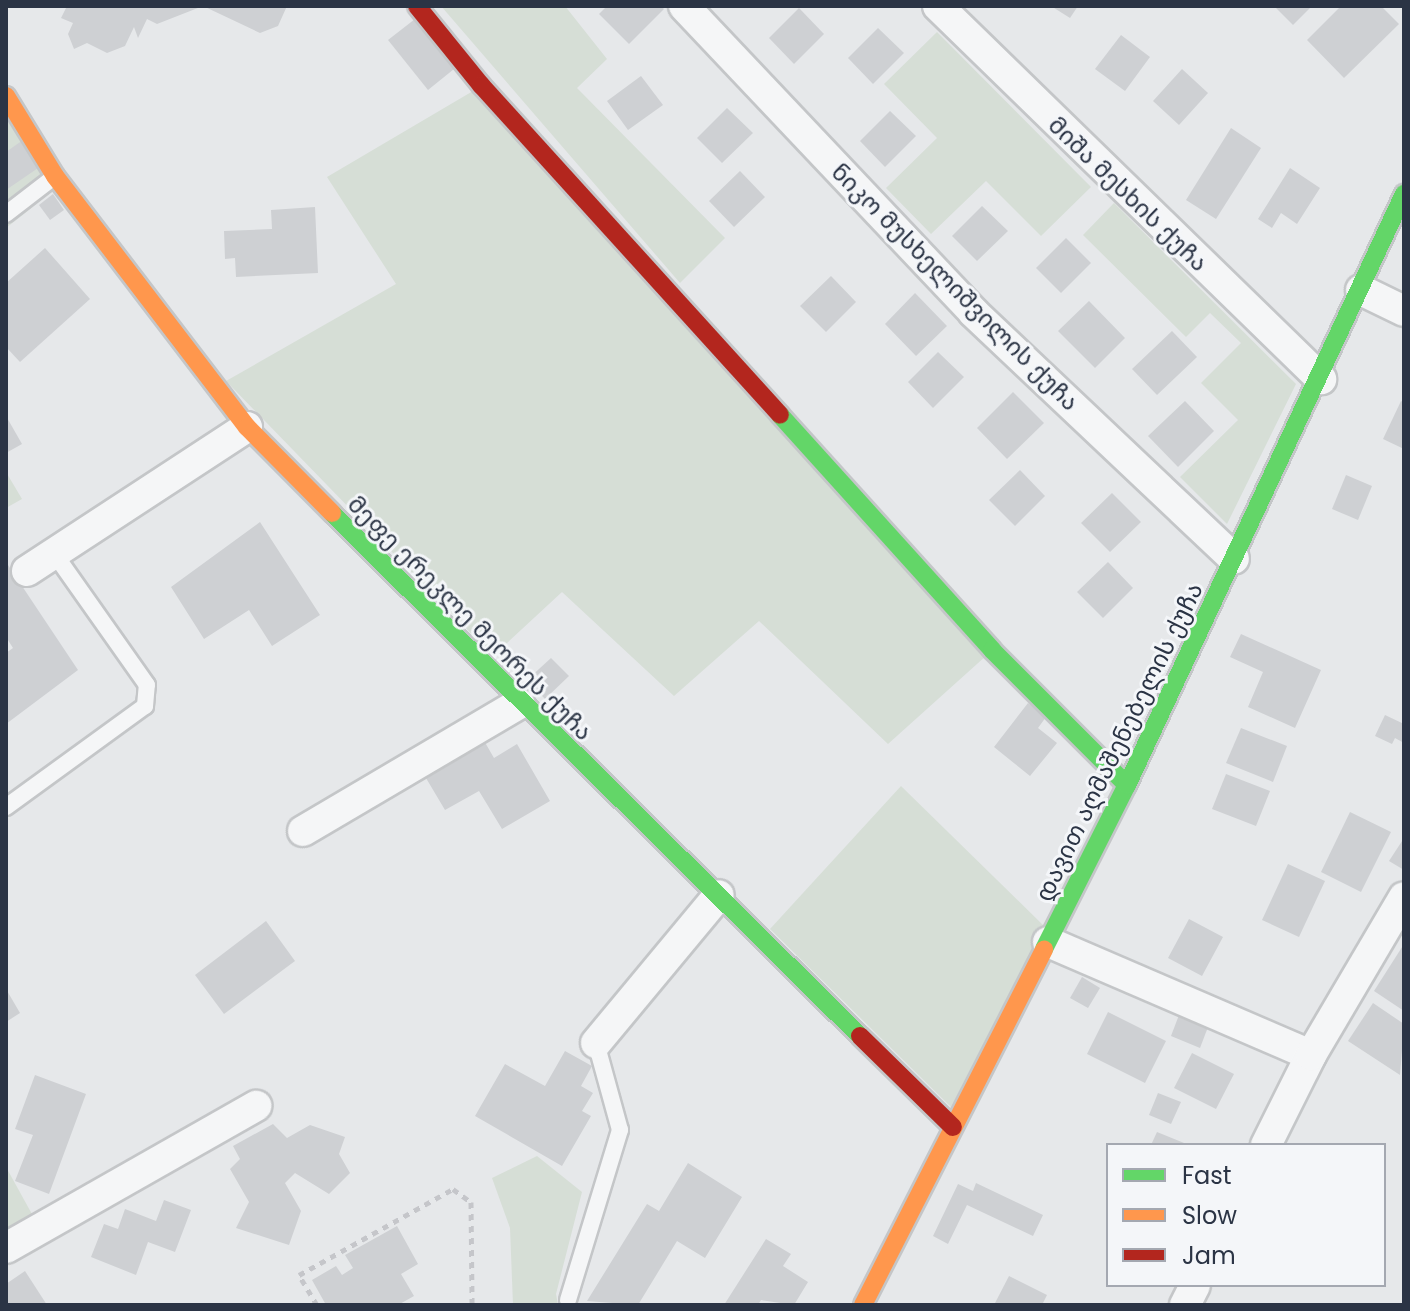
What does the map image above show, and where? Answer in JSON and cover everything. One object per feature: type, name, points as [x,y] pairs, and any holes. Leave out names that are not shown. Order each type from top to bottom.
[{"type":"street","points":[[417,6],[481,85],[971,627],[1127,785]]},
{"type":"street","name":"ნიკო მუსხელიშვილის ქუჩა","points":[[684,6],[973,312],[1234,559]]},
{"type":"street","name":"მიშა მესხის ქუჩა","points":[[938,6],[1321,379]]},
{"type":"street","name":"მეფე ერეკლე მეორეს ქუჩა","points":[[6,96],[55,176],[247,427],[519,704],[719,895],[953,1127]]},
{"type":"street","name":"დავით აღმაშენებელის ქუჩა","points":[[863,1305],[1127,785],[1321,379],[1404,194]]},
{"type":"street","points":[[1361,290],[1404,311]]},
{"type":"street","points":[[27,571],[247,427]]},
{"type":"street","points":[[303,831],[519,704]]},
{"type":"street","points":[[596,1043],[719,895]]},
{"type":"street","points":[[1267,1143],[1311,1055],[1404,897]]},
{"type":"street","points":[[1048,942],[1311,1055]]},
{"type":"street","points":[[6,1248],[256,1106]]},
{"type":"street","points":[[1185,1305],[1194,1287]]},
{"type":"lane","points":[[6,214],[55,176]]},
{"type":"lane","points":[[6,807],[145,706],[147,685],[54,553]]},
{"type":"lane","points":[[568,1300],[620,1130],[596,1043]]},
{"type":"path","points":[[317,1305],[299,1275],[453,1189],[471,1202],[472,1305]]},
{"type":"shaded area","points":[[441,6],[565,6],[607,59],[577,88],[725,238],[680,283]]},
{"type":"shaded area","points":[[937,32],[1091,187],[1041,236],[986,181],[931,234],[886,188],[937,138],[884,84]]},
{"type":"shaded area","points":[[473,91],[987,655],[888,744],[759,621],[674,696],[562,592],[493,656],[226,381],[396,284],[327,177]]},
{"type":"shaded area","points":[[6,106],[58,187],[6,228]]},
{"type":"shaded area","points":[[1114,203],[1296,384],[1227,524],[1180,477],[1238,420],[1201,383],[1241,343],[1210,313],[1186,337],[1083,235]]},
{"type":"shaded area","points":[[6,472],[22,499],[6,508]]},
{"type":"shaded area","points":[[901,786],[1044,926],[951,1107],[770,929]]},
{"type":"shaded area","points":[[537,1156],[582,1192],[556,1294],[558,1305],[513,1305],[510,1228],[492,1178]]},
{"type":"shaded area","points":[[6,1167],[38,1225],[6,1243]]},
{"type":"building","points":[[67,6],[203,6],[157,24],[147,19],[138,38],[134,27],[125,46],[107,53],[87,43],[74,49],[68,34],[73,23],[61,18]]},
{"type":"building","points":[[203,6],[287,6],[278,26],[260,33]]},
{"type":"building","points":[[607,6],[661,6],[664,9],[629,44],[599,14]]},
{"type":"building","points":[[1051,6],[1078,6],[1070,18]]},
{"type":"building","points":[[1274,6],[1312,6],[1293,25]]},
{"type":"building","points":[[1341,6],[1381,6],[1399,24],[1344,78],[1307,40]]},
{"type":"building","points":[[799,8],[824,34],[794,64],[769,38]]},
{"type":"building","points":[[415,19],[454,69],[428,90],[388,40]]},
{"type":"building","points":[[878,28],[904,53],[873,84],[848,58]]},
{"type":"building","points":[[1121,35],[1150,57],[1125,91],[1095,69]]},
{"type":"building","points":[[1182,69],[1208,93],[1179,125],[1153,101]]},
{"type":"building","points":[[641,76],[663,105],[628,130],[607,101]]},
{"type":"building","points":[[727,108],[753,133],[722,163],[697,138]]},
{"type":"building","points":[[890,111],[916,136],[885,167],[860,141]]},
{"type":"building","points":[[1231,128],[1261,148],[1216,219],[1186,200]]},
{"type":"building","points":[[23,140],[41,166],[6,190],[6,152]]},
{"type":"building","points":[[1290,168],[1320,188],[1297,224],[1281,213],[1272,228],[1258,219]]},
{"type":"building","points":[[740,171],[765,197],[734,227],[709,201]]},
{"type":"building","points":[[53,194],[64,210],[50,220],[39,205]]},
{"type":"building","points":[[982,206],[1008,231],[977,261],[952,236]]},
{"type":"building","points":[[315,207],[318,273],[236,277],[235,258],[225,259],[224,231],[272,229],[271,210]]},
{"type":"building","points":[[1066,238],[1091,263],[1061,293],[1036,268]]},
{"type":"building","points":[[45,248],[90,299],[20,362],[6,347],[6,283]]},
{"type":"building","points":[[831,276],[856,302],[826,332],[800,306]]},
{"type":"building","points":[[915,293],[947,326],[916,356],[885,324]]},
{"type":"building","points":[[1089,301],[1125,338],[1095,368],[1058,331]]},
{"type":"building","points":[[1172,331],[1197,357],[1157,395],[1132,369]]},
{"type":"building","points":[[938,352],[964,377],[933,408],[908,382]]},
{"type":"building","points":[[1013,392],[1044,423],[1007,459],[977,428]]},
{"type":"building","points":[[1185,401],[1214,431],[1178,467],[1148,436]]},
{"type":"building","points":[[1401,401],[1404,403],[1404,449],[1383,439]]},
{"type":"building","points":[[6,416],[22,444],[6,453]]},
{"type":"building","points":[[1020,470],[1045,496],[1015,526],[989,500]]},
{"type":"building","points":[[1346,475],[1372,486],[1358,520],[1332,509]]},
{"type":"building","points":[[1112,493],[1141,522],[1110,552],[1081,523]]},
{"type":"building","points":[[260,522],[320,615],[272,646],[249,610],[204,639],[171,587]]},
{"type":"building","points":[[6,562],[78,670],[6,724],[6,653],[13,648],[6,637]]},
{"type":"building","points":[[1108,562],[1133,588],[1103,618],[1077,592]]},
{"type":"building","points":[[1241,634],[1321,670],[1295,728],[1248,707],[1263,672],[1230,657]]},
{"type":"building","points":[[551,658],[569,676],[545,699],[527,680]]},
{"type":"building","points":[[1028,703],[1046,717],[1038,728],[1057,743],[1030,776],[994,747]]},
{"type":"building","points":[[1385,715],[1404,724],[1404,743],[1395,738],[1392,744],[1375,736]]},
{"type":"building","points":[[1241,728],[1287,746],[1273,782],[1226,763]]},
{"type":"building","points":[[483,739],[494,758],[517,744],[550,801],[502,829],[479,791],[445,810],[423,773]]},
{"type":"building","points":[[1226,774],[1270,791],[1256,826],[1212,809]]},
{"type":"building","points":[[1350,812],[1391,832],[1361,892],[1321,872]]},
{"type":"building","points":[[1404,838],[1404,870],[1389,861]]},
{"type":"building","points":[[1288,864],[1325,881],[1299,937],[1262,920]]},
{"type":"building","points":[[1189,919],[1223,937],[1202,976],[1168,958]]},
{"type":"building","points":[[266,921],[295,961],[224,1014],[195,975]]},
{"type":"building","points":[[1404,944],[1404,1011],[1374,991]]},
{"type":"building","points":[[1082,977],[1100,988],[1088,1008],[1070,998]]},
{"type":"building","points":[[6,989],[20,1013],[6,1022]]},
{"type":"building","points":[[1373,1003],[1404,1024],[1400,1075],[1348,1041]]},
{"type":"building","points":[[1108,1012],[1166,1041],[1145,1083],[1087,1054]]},
{"type":"building","points":[[1179,1015],[1208,1027],[1200,1048],[1171,1036]]},
{"type":"building","points":[[565,1051],[592,1066],[581,1086],[593,1093],[582,1111],[591,1116],[562,1166],[475,1116],[505,1064],[545,1086]]},
{"type":"building","points":[[1192,1053],[1234,1074],[1216,1109],[1174,1088]]},
{"type":"building","points":[[35,1075],[86,1094],[49,1194],[15,1181],[33,1135],[15,1129]]},
{"type":"building","points":[[1158,1093],[1181,1102],[1171,1124],[1149,1115]]},
{"type":"building","points":[[273,1124],[287,1138],[310,1125],[345,1137],[339,1154],[350,1173],[329,1194],[295,1173],[285,1183],[301,1211],[289,1245],[236,1228],[249,1202],[230,1169],[240,1159],[233,1146]]},
{"type":"building","points":[[1157,1132],[1184,1143],[1152,1143]]},
{"type":"building","points":[[688,1163],[742,1197],[705,1258],[677,1241],[638,1305],[587,1301],[647,1204],[659,1211]]},
{"type":"building","points":[[976,1183],[1043,1215],[1033,1236],[967,1205],[948,1244],[933,1236],[958,1184],[973,1191]]},
{"type":"building","points":[[164,1200],[191,1210],[175,1252],[148,1242],[136,1275],[91,1257],[104,1224],[118,1229],[125,1209],[156,1221]]},
{"type":"building","points":[[397,1226],[418,1264],[401,1274],[414,1296],[398,1305],[326,1305],[312,1280],[336,1266],[342,1275],[353,1268],[345,1255]]},
{"type":"building","points":[[766,1239],[791,1254],[783,1266],[808,1282],[794,1305],[761,1300],[758,1305],[724,1305]]},
{"type":"building","points":[[25,1271],[47,1305],[6,1305],[6,1284]]},
{"type":"building","points":[[1009,1276],[1047,1295],[1042,1305],[994,1305]]},
{"type":"traffic: fast","points":[[1044,949],[1127,785],[1404,194]]},
{"type":"traffic: fast","points":[[780,415],[992,650],[1127,785]]},
{"type":"traffic: fast","points":[[332,513],[860,1036]]},
{"type":"traffic: slow","points":[[6,96],[55,176],[247,427],[332,513]]},
{"type":"traffic: slow","points":[[863,1305],[1044,949]]},
{"type":"traffic: jam","points":[[417,6],[481,85],[780,415]]},
{"type":"traffic: jam","points":[[860,1036],[953,1127]]}]
